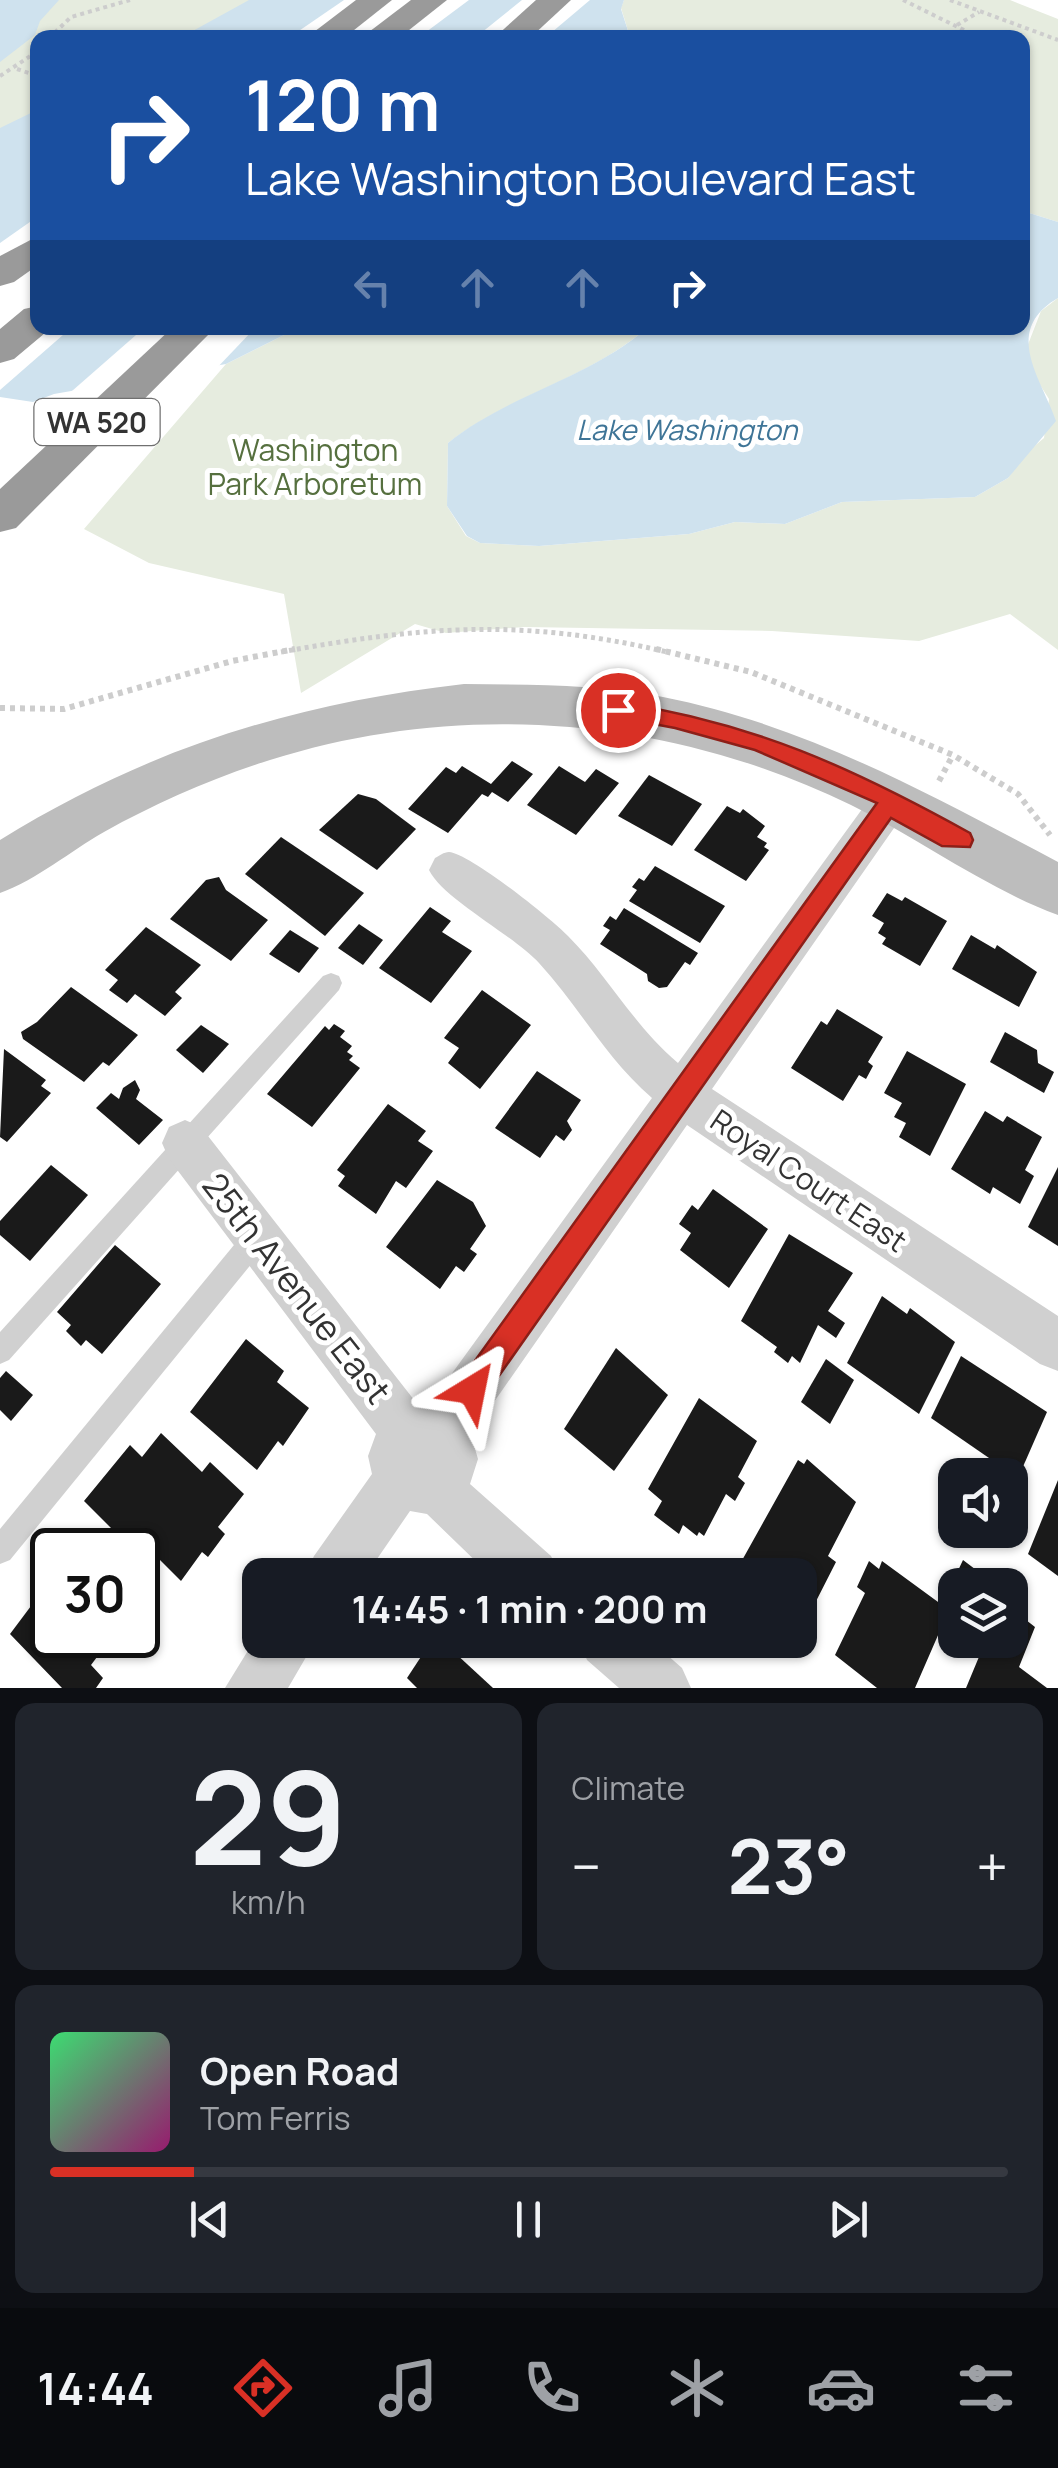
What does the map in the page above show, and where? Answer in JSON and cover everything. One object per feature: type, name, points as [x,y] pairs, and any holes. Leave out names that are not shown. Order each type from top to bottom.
[{"type":"highway","points":[[333,30],[376,0]]},
{"type":"highway","points":[[389,30],[431,0]]},
{"type":"highway","points":[[519,30],[555,0]]},
{"type":"highway","points":[[0,274],[30,253]]},
{"type":"highway","points":[[0,350],[30,325]]},
{"type":"highway","name":"WA 520","points":[[0,516],[187,335]]},
{"type":"main road","points":[[0,869],[50,834],[125,793],[192,765],[320,726],[455,704],[590,706],[675,719],[742,738],[842,776],[1058,890]]},
{"type":"main road","points":[[842,776],[888,806],[950,839],[962,840]]},
{"type":"street","points":[[346,1558],[422,1458],[888,806]]},
{"type":"street","name":"Royal Court East","points":[[449,870],[512,913],[554,950],[632,1050],[682,1095],[1058,1346]]},
{"type":"street","name":"25th Avenue East","points":[[185,1143],[422,1458],[454,1507],[512,1558]]},
{"type":"street","points":[[254,1688],[275,1658]]},
{"type":"street","points":[[628,1658],[662,1688]]},
{"type":"lane","points":[[0,1351],[330,983]]},
{"type":"lane","points":[[0,1550],[256,1236]]},
{"type":"path","points":[[57,30],[71,17],[130,0]]},
{"type":"path","points":[[903,0],[964,30]]},
{"type":"path","points":[[950,0],[1027,30]]},
{"type":"path","points":[[956,26],[979,12]]},
{"type":"path","points":[[1032,32],[1058,40]]},
{"type":"path","points":[[0,76],[30,57]]},
{"type":"path","points":[[15,69],[30,74]]},
{"type":"path","points":[[0,708],[64,708],[232,661],[374,634],[496,626],[586,633],[751,672],[953,756],[1018,794],[1040,817],[1058,849]]},
{"type":"green space","points":[[54,0],[262,0],[206,30],[30,30],[30,122],[0,137],[0,58]]},
{"type":"green space","points":[[624,0],[1010,0],[1058,19],[1058,222],[1030,213],[1030,30],[628,30],[621,8]]},
{"type":"green space","name":"Washington Park Arboretum","points":[[1058,298],[1058,650],[1010,614],[919,641],[772,631],[524,627],[446,633],[415,624],[301,693],[284,594],[149,563],[84,529],[226,364],[284,335],[638,335],[600,361],[497,412],[448,443],[447,506],[466,536],[480,543],[539,546],[689,534],[735,522],[785,524],[842,502],[975,497],[1008,478],[1026,453],[1044,438],[1049,399],[1035,377],[1027,347],[1041,311]]},
{"type":"water","points":[[0,0],[59,0],[37,30],[30,30],[30,39],[0,62]]},
{"type":"water","points":[[249,0],[624,0],[621,9],[628,30],[195,30]]},
{"type":"water","points":[[30,113],[30,335],[284,335],[226,364],[54,394],[33,402],[0,397],[0,128]]},
{"type":"water","name":"Lake Washington","points":[[1030,213],[1058,222],[1058,298],[1041,311],[1030,335]]},
{"type":"water","name":"Lake Washington","points":[[638,335],[1030,335],[1030,356],[1056,421],[1008,478],[975,497],[842,502],[785,524],[735,522],[689,534],[539,546],[480,543],[467,536],[447,506],[448,443],[497,412]]},
{"type":"pier","points":[[344,0],[469,0],[429,30],[300,30]]},
{"type":"pier","points":[[522,0],[590,0],[554,30],[485,30]]},
{"type":"pier","points":[[30,222],[30,335],[63,335],[0,390],[0,243]]},
{"type":"pier","points":[[136,335],[248,335],[214,371],[64,398]]},
{"type":"building","points":[[512,761],[533,774],[508,802],[492,792],[488,797],[482,794],[448,833],[408,809],[446,767],[456,773],[462,766],[491,784]]},
{"type":"building","points":[[559,766],[585,782],[596,769],[619,783],[576,835],[527,805]]},
{"type":"building","points":[[649,775],[702,804],[672,846],[618,816]]},
{"type":"building","points":[[358,794],[376,799],[416,829],[377,870],[319,830]]},
{"type":"building","points":[[727,806],[740,813],[743,809],[765,826],[757,837],[767,843],[764,847],[769,850],[746,881],[694,850]]},
{"type":"building","points":[[281,837],[364,893],[325,936],[245,874]]},
{"type":"building","points":[[655,866],[725,906],[700,943],[629,901],[637,890],[632,887],[639,878],[644,881]]},
{"type":"building","points":[[219,877],[226,890],[268,920],[231,961],[170,919],[206,880]]},
{"type":"building","points":[[887,893],[902,901],[905,897],[947,921],[920,966],[882,944],[886,938],[878,933],[884,923],[872,916]]},
{"type":"building","points":[[430,907],[451,921],[442,932],[472,951],[431,1003],[379,968]]},
{"type":"building","points":[[624,908],[698,953],[690,965],[685,962],[667,987],[659,988],[648,981],[647,974],[600,944],[610,930],[603,926],[610,916],[616,920]]},
{"type":"building","points":[[359,924],[383,940],[363,965],[338,948]]},
{"type":"building","points":[[146,927],[201,965],[175,992],[182,998],[165,1016],[135,994],[127,1003],[109,990],[118,980],[105,970]]},
{"type":"building","points":[[290,930],[319,948],[299,973],[269,954]]},
{"type":"building","points":[[971,935],[995,949],[997,945],[1037,972],[1019,1007],[952,969]]},
{"type":"building","points":[[71,987],[138,1035],[109,1066],[103,1062],[84,1082],[23,1039],[21,1032],[37,1022]]},
{"type":"building","points":[[482,990],[531,1025],[480,1089],[448,1063],[459,1048],[444,1038]]},
{"type":"building","points":[[837,1009],[883,1037],[868,1062],[873,1066],[866,1079],[859,1075],[843,1101],[791,1068],[821,1021],[827,1025]]},
{"type":"building","points":[[334,1024],[345,1031],[340,1037],[352,1046],[347,1052],[353,1056],[349,1060],[360,1068],[312,1127],[267,1094],[325,1026],[329,1030]]},
{"type":"building","points":[[201,1025],[229,1044],[203,1073],[176,1050]]},
{"type":"building","points":[[1005,1032],[1037,1050],[1038,1063],[1054,1072],[1044,1093],[990,1062]]},
{"type":"building","points":[[4,1049],[46,1080],[41,1086],[51,1093],[7,1142],[0,1137]]},
{"type":"building","points":[[907,1051],[966,1084],[930,1156],[899,1137],[906,1123],[894,1117],[902,1103],[884,1093]]},
{"type":"building","points":[[537,1071],[581,1100],[567,1121],[572,1130],[564,1141],[556,1135],[540,1158],[495,1128]]},
{"type":"building","points":[[135,1080],[140,1090],[136,1099],[163,1120],[139,1145],[96,1108],[111,1093],[119,1099],[123,1088]]},
{"type":"building","points":[[388,1104],[426,1131],[418,1141],[433,1151],[406,1188],[396,1181],[376,1214],[338,1186],[345,1176],[337,1170]]},
{"type":"building","points":[[985,1111],[1003,1122],[1007,1116],[1042,1137],[1025,1170],[1034,1176],[1020,1204],[993,1187],[990,1194],[951,1169]]},
{"type":"building","points":[[51,1165],[88,1195],[30,1261],[0,1235],[0,1221]]},
{"type":"building","points":[[1058,1167],[1058,1246],[1028,1227]]},
{"type":"building","points":[[437,1180],[473,1202],[486,1226],[470,1249],[477,1254],[464,1272],[456,1266],[440,1289],[386,1247]]},
{"type":"building","points":[[713,1189],[768,1229],[729,1288],[680,1250],[691,1233],[679,1224],[692,1205],[698,1210]]},
{"type":"building","points":[[789,1234],[853,1273],[828,1311],[845,1323],[836,1338],[818,1325],[800,1363],[792,1356],[788,1363],[774,1352],[777,1347],[741,1321]]},
{"type":"building","points":[[115,1245],[161,1284],[102,1354],[86,1340],[81,1346],[66,1331],[71,1325],[57,1312]]},
{"type":"building","points":[[882,1296],[907,1314],[910,1308],[955,1342],[919,1414],[847,1363]]},
{"type":"building","points":[[246,1339],[284,1371],[277,1382],[309,1408],[283,1446],[278,1441],[257,1470],[190,1412]]},
{"type":"building","points":[[616,1348],[668,1395],[614,1471],[564,1429]]},
{"type":"building","points":[[961,1356],[1047,1412],[1027,1458],[989,1458],[931,1418]]},
{"type":"building","points":[[826,1359],[854,1380],[830,1424],[801,1402]]},
{"type":"building","points":[[6,1371],[33,1395],[11,1421],[0,1410],[0,1378]]},
{"type":"building","points":[[699,1398],[757,1441],[738,1477],[745,1483],[735,1501],[726,1494],[704,1536],[699,1532],[697,1536],[683,1525],[679,1534],[654,1515],[662,1501],[648,1489]]},
{"type":"building","points":[[161,1433],[202,1472],[210,1462],[244,1494],[218,1527],[225,1534],[208,1557],[202,1552],[181,1581],[160,1560],[160,1528],[111,1528],[84,1501],[130,1445],[142,1457]]},
{"type":"building","points":[[807,1459],[856,1502],[828,1556],[836,1562],[817,1599],[817,1558],[743,1558],[798,1460],[804,1464]]},
{"type":"building","points":[[1058,1480],[1058,1576],[1028,1554]]},
{"type":"building","points":[[869,1561],[879,1569],[882,1561],[938,1602],[938,1635],[915,1688],[877,1688],[835,1655],[865,1593],[857,1587]]},
{"type":"building","points":[[30,1607],[30,1655],[10,1634]]},
{"type":"building","points":[[1028,1622],[1035,1627],[1028,1644]]},
{"type":"building","points":[[33,1658],[96,1658],[91,1665],[103,1678],[96,1688],[62,1688]]},
{"type":"building","points":[[420,1658],[460,1658],[493,1688],[417,1688],[407,1678]]},
{"type":"building","points":[[978,1658],[1023,1658],[1019,1667],[1047,1688],[966,1688]]},
{"type":"route","points":[[472,1390],[888,806],[950,839],[962,840],[862,783],[759,742],[675,719],[618,710]]}]
